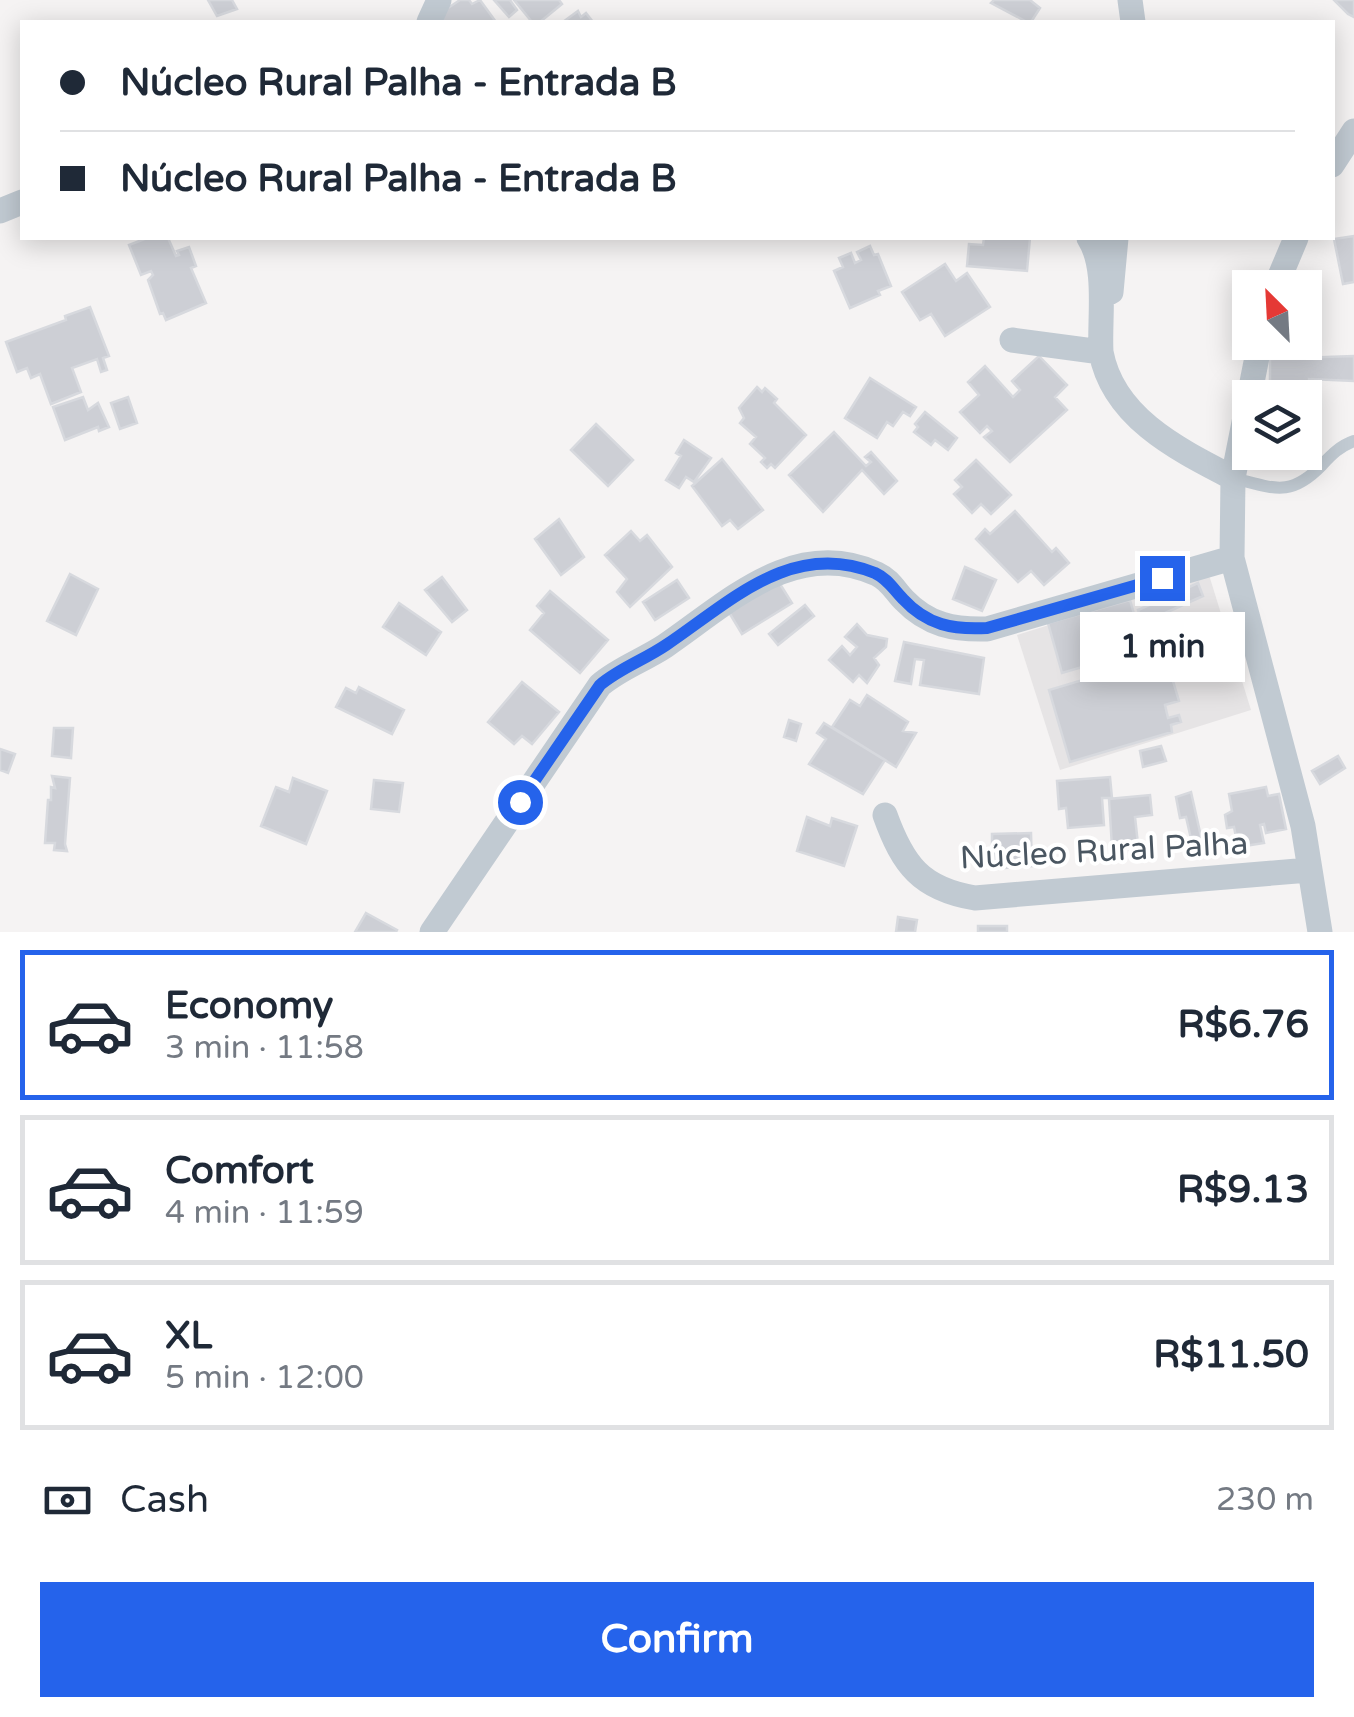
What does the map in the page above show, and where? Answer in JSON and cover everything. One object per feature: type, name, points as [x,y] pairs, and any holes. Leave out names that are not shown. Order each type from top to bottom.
[{"type":"street","points":[[1335,160],[1354,132]]},
{"type":"street","points":[[1090,240],[1099,273],[1100,342],[1110,384],[1152,430],[1233,478]]},
{"type":"street","points":[[1100,342],[1112,286],[1116,240]]},
{"type":"street","points":[[1283,270],[1295,240]]},
{"type":"street","points":[[1012,340],[1100,342]]},
{"type":"street","points":[[1256,360],[1233,478],[1232,558],[1302,826],[1320,932]]},
{"type":"street","points":[[432,932],[600,685],[616,672],[656,652],[763,578],[787,568],[821,563],[849,566],[876,573],[916,611],[939,625],[974,629],[1232,558]]},
{"type":"street","name":"Núcleo Rural Palha","points":[[886,815],[898,850],[918,876],[946,893],[976,898],[1309,870]]},
{"type":"lane","points":[[1233,478],[1292,488],[1333,453],[1354,441]]},
{"type":"shaded area","points":[[1209,575],[1251,710],[1060,770],[1017,635]]},
{"type":"building","points":[[208,0],[232,0],[237,9],[217,16]]},
{"type":"building","points":[[460,0],[472,4],[480,0],[495,20],[443,20],[439,14]]},
{"type":"building","points":[[494,0],[510,0],[517,10],[509,17]]},
{"type":"building","points":[[514,0],[559,0],[562,4],[542,20],[530,20]]},
{"type":"building","points":[[1030,0],[1040,8],[1032,20],[1023,20],[991,3]]},
{"type":"building","points":[[1334,0],[1354,0],[1354,17],[1348,14]]},
{"type":"building","points":[[578,11],[581,17],[586,13],[591,20],[566,20]]},
{"type":"building","points":[[1354,236],[1354,282],[1343,284],[1335,239]]},
{"type":"building","points":[[142,240],[169,240],[176,256],[177,251],[189,247],[196,266],[191,268],[206,303],[166,320],[160,314],[148,280],[153,275],[151,271],[141,275],[129,245]]},
{"type":"building","points":[[984,240],[1030,240],[1027,271],[967,266],[969,244],[983,245]]},
{"type":"building","points":[[870,246],[874,255],[878,254],[891,286],[850,308],[834,271],[843,267],[839,258],[851,253],[855,263],[861,260],[857,252]]},
{"type":"building","points":[[945,264],[956,281],[967,273],[990,307],[945,336],[931,314],[920,320],[902,292]]},
{"type":"building","points":[[90,307],[109,356],[103,358],[107,370],[101,372],[97,359],[72,368],[81,392],[51,404],[40,374],[31,378],[27,368],[17,372],[6,342]]},
{"type":"building","points":[[1039,356],[1067,385],[1055,397],[1067,410],[1010,462],[984,437],[992,431],[987,426],[980,433],[960,412],[979,395],[968,382],[985,366],[1013,397],[1020,390],[1012,381]]},
{"type":"building","points":[[1354,356],[1354,381],[1270,380],[1270,360]]},
{"type":"building","points":[[870,378],[916,407],[910,416],[903,412],[893,426],[887,422],[877,438],[845,418]]},
{"type":"building","points":[[757,387],[762,392],[765,388],[777,399],[774,403],[806,435],[775,468],[771,464],[767,468],[761,462],[765,458],[750,444],[756,437],[740,423],[744,418],[739,408]]},
{"type":"building","points":[[83,397],[88,410],[98,403],[109,427],[99,431],[98,427],[65,440],[53,407]]},
{"type":"building","points":[[128,397],[137,423],[120,429],[111,403]]},
{"type":"building","points":[[925,412],[957,438],[948,450],[935,440],[931,445],[914,432]]},
{"type":"building","points":[[596,424],[633,460],[608,486],[571,450]]},
{"type":"building","points":[[834,432],[866,466],[871,462],[865,457],[871,452],[897,481],[884,494],[862,470],[823,512],[789,475]]},
{"type":"building","points":[[684,440],[711,458],[694,482],[686,477],[679,488],[666,480],[681,456],[676,453]]},
{"type":"building","points":[[722,459],[763,510],[738,529],[730,520],[722,526],[692,486]]},
{"type":"building","points":[[976,460],[1011,495],[991,514],[981,504],[972,513],[954,494],[962,487],[955,480]]},
{"type":"building","points":[[1015,511],[1052,552],[1056,548],[1069,563],[1044,585],[1031,571],[1018,582],[976,539],[985,529],[990,534]]},
{"type":"building","points":[[559,519],[584,557],[561,575],[535,539]]},
{"type":"building","points":[[631,531],[640,541],[647,535],[672,567],[630,607],[617,592],[627,579],[605,555]]},
{"type":"building","points":[[965,567],[996,580],[982,611],[953,599]]},
{"type":"building","points":[[70,574],[98,589],[76,635],[47,621]]},
{"type":"building","points":[[775,576],[792,603],[742,634],[727,609]]},
{"type":"building","points":[[442,577],[467,610],[452,622],[425,590]]},
{"type":"building","points":[[677,580],[689,598],[655,620],[643,602]]},
{"type":"building","points":[[1198,583],[1203,596],[1154,618],[1179,701],[1165,705],[1168,718],[1179,715],[1181,722],[1171,725],[1172,732],[1070,762],[1049,690],[1153,659],[1138,610]]},
{"type":"building","points":[[550,591],[608,640],[580,673],[530,630],[544,613],[537,606]]},
{"type":"building","points":[[1130,600],[1144,649],[1062,673],[1048,623]]},
{"type":"building","points":[[399,603],[441,632],[426,655],[383,627]]},
{"type":"building","points":[[805,605],[814,616],[778,645],[769,634]]},
{"type":"building","points":[[857,624],[867,635],[887,639],[886,647],[874,658],[879,665],[867,683],[859,675],[853,682],[829,660],[842,646],[850,655],[857,647],[845,637]]},
{"type":"building","points":[[904,642],[984,658],[979,694],[920,685],[924,660],[915,659],[911,684],[895,681]]},
{"type":"building","points":[[522,682],[559,712],[532,744],[522,736],[514,744],[488,722]]},
{"type":"building","points":[[359,687],[404,710],[392,734],[336,707],[346,688],[356,693]]},
{"type":"building","points":[[867,695],[908,722],[903,731],[916,733],[896,767],[832,727],[850,700],[860,706]]},
{"type":"building","points":[[789,720],[801,724],[796,741],[784,737]]},
{"type":"building","points":[[824,723],[885,760],[863,794],[809,764],[826,739],[817,733]]},
{"type":"building","points":[[54,728],[73,728],[71,758],[52,756]]},
{"type":"building","points":[[1161,746],[1166,761],[1143,767],[1140,751]]},
{"type":"building","points":[[0,749],[15,754],[8,773],[0,770]]},
{"type":"building","points":[[1338,756],[1345,768],[1320,784],[1312,771]]},
{"type":"building","points":[[52,776],[70,778],[67,851],[54,850],[55,843],[45,843],[48,800],[51,787],[55,788]]},
{"type":"building","points":[[1110,777],[1112,798],[1102,798],[1104,825],[1068,828],[1066,808],[1059,809],[1057,781]]},
{"type":"building","points":[[293,778],[327,791],[306,844],[261,826],[276,787],[289,792]]},
{"type":"building","points":[[374,780],[403,783],[399,812],[371,809]]},
{"type":"building","points":[[1266,787],[1268,796],[1279,794],[1286,829],[1266,833],[1264,824],[1260,825],[1264,843],[1238,847],[1234,827],[1227,828],[1225,815],[1232,811],[1229,794]]},
{"type":"building","points":[[1191,792],[1202,841],[1192,843],[1186,817],[1180,818],[1176,797]]},
{"type":"building","points":[[1150,795],[1152,815],[1135,817],[1138,844],[1112,847],[1109,799]]},
{"type":"building","points":[[807,817],[830,826],[832,818],[857,826],[844,866],[797,851]]},
{"type":"building","points":[[1031,833],[1032,866],[992,869],[992,834]]},
{"type":"building","points":[[366,913],[397,930],[396,932],[355,932]]},
{"type":"building","points":[[898,917],[917,920],[915,932],[896,932]]},
{"type":"building","points":[[978,926],[1007,926],[1007,932],[978,932]]},
{"type":"route","points":[[520,802],[600,685],[616,672],[656,652],[763,578],[787,568],[821,563],[876,573],[916,611],[939,625],[960,630],[987,628],[1162,578]]}]
